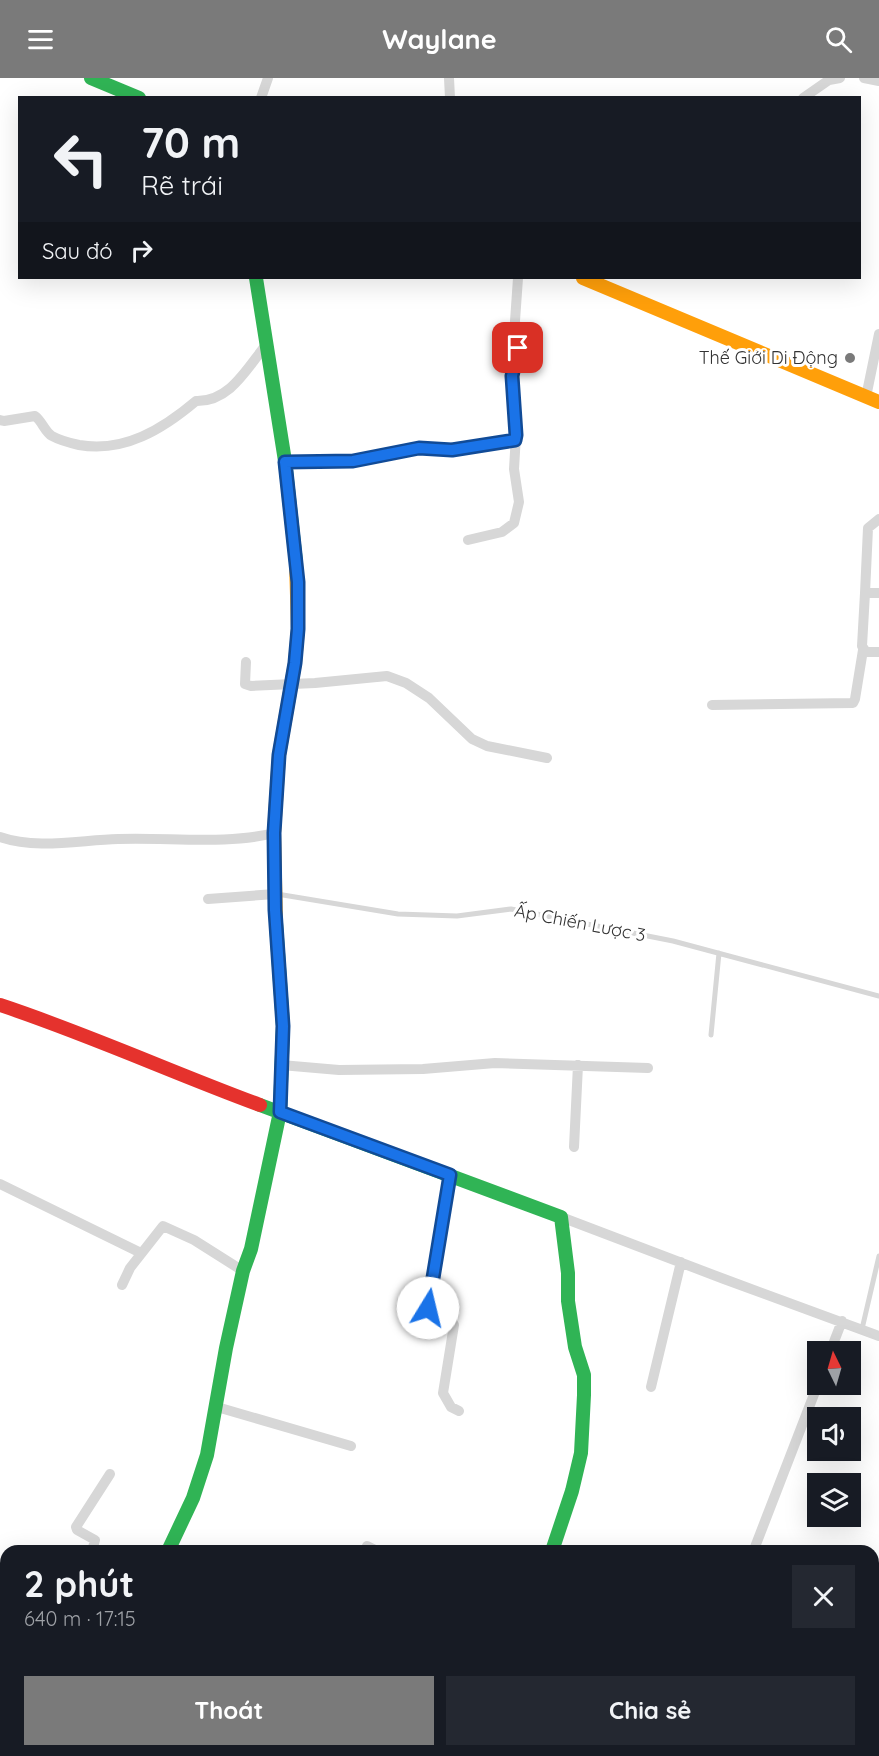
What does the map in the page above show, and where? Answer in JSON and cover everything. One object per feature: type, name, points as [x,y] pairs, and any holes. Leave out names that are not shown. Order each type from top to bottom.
[{"type":"street","points":[[91,78],[109,81],[135,96]]},
{"type":"street","points":[[262,96],[268,78]]},
{"type":"street","points":[[449,78],[450,96]]},
{"type":"street","points":[[864,78],[879,81]]},
{"type":"street","points":[[806,96],[833,79]]},
{"type":"street","points":[[171,1545],[193,1498],[207,1455],[226,1348],[243,1271],[251,1249],[280,1112],[283,1026],[275,894],[274,833],[279,755],[292,684],[298,629],[298,582],[285,462],[256,279]]},
{"type":"street","points":[[468,540],[502,532],[514,523],[519,502],[514,469],[516,435],[512,376],[518,348],[515,321],[518,279]]},
{"type":"street","points":[[585,279],[873,399],[879,334]]},
{"type":"street","points":[[0,420],[34,416],[41,420],[50,435],[65,442],[108,447],[140,437],[166,425],[196,401],[218,398],[228,391],[266,345]]},
{"type":"street","points":[[285,462],[353,461],[419,448],[452,450],[515,440]]},
{"type":"street","points":[[712,705],[853,703],[863,650],[868,528],[879,519]]},
{"type":"street","points":[[865,593],[879,593]]},
{"type":"street","points":[[863,650],[879,652]]},
{"type":"street","points":[[246,662],[245,684],[251,686],[387,676],[406,683],[429,698],[471,739],[487,746],[547,758]]},
{"type":"street","points":[[0,837],[14,842],[34,843],[118,839],[257,838],[274,833]]},
{"type":"street","points":[[208,899],[275,894]]},
{"type":"street","points":[[0,1005],[58,1024],[195,1081],[879,1336]]},
{"type":"street","points":[[281,1065],[339,1070],[423,1069],[495,1063],[648,1068]]},
{"type":"street","points":[[574,1147],[578,1065]]},
{"type":"street","points":[[450,1175],[428,1308],[434,1314],[449,1317],[454,1325],[443,1393],[450,1407],[459,1411]]},
{"type":"street","points":[[0,1184],[141,1252]]},
{"type":"street","points":[[554,1545],[572,1491],[580,1453],[584,1395],[584,1375],[575,1347],[568,1301],[568,1273],[561,1217]]},
{"type":"street","points":[[122,1285],[141,1252],[163,1226],[194,1240],[243,1271]]},
{"type":"street","points":[[651,1388],[681,1262]]},
{"type":"street","points":[[834,1341],[842,1321]]},
{"type":"street","points":[[756,1545],[814,1395]]},
{"type":"street","points":[[217,1407],[351,1446]]},
{"type":"street","points":[[94,1545],[95,1540],[77,1530],[76,1527],[110,1474]]},
{"type":"lane","name":"Ấp Chiến Lược 3","points":[[275,894],[398,914],[457,916],[511,909],[673,941],[879,996]]},
{"type":"lane","points":[[711,1035],[719,953]]},
{"type":"lane","points":[[862,1329],[879,1256]]},
{"type":"traffic: fast","points":[[91,78],[134,96]]},
{"type":"traffic: fast","points":[[256,279],[285,461],[296,562]]},
{"type":"traffic: fast","points":[[171,1545],[193,1498],[207,1455],[226,1348],[243,1271],[251,1249],[280,1112],[283,1026],[276,923]]},
{"type":"traffic: fast","points":[[260,1105],[561,1217],[568,1273],[568,1301],[575,1347],[584,1375],[584,1395],[581,1453],[572,1491],[554,1545]]},
{"type":"traffic: slow","points":[[585,279],[879,402]]},
{"type":"traffic: slow","points":[[276,923],[274,833],[279,755],[295,663],[298,629],[296,562]]},
{"type":"traffic: jam","points":[[0,1005],[66,1028],[260,1105]]},
{"type":"place","name":"Thế Giới Di Động","points":[[850,358]]},
{"type":"route","points":[[428,1308],[450,1175],[280,1112],[283,1026],[275,910],[274,833],[279,755],[295,663],[298,629],[298,582],[285,462],[353,461],[419,448],[452,450],[515,440],[512,376],[518,348]]}]
